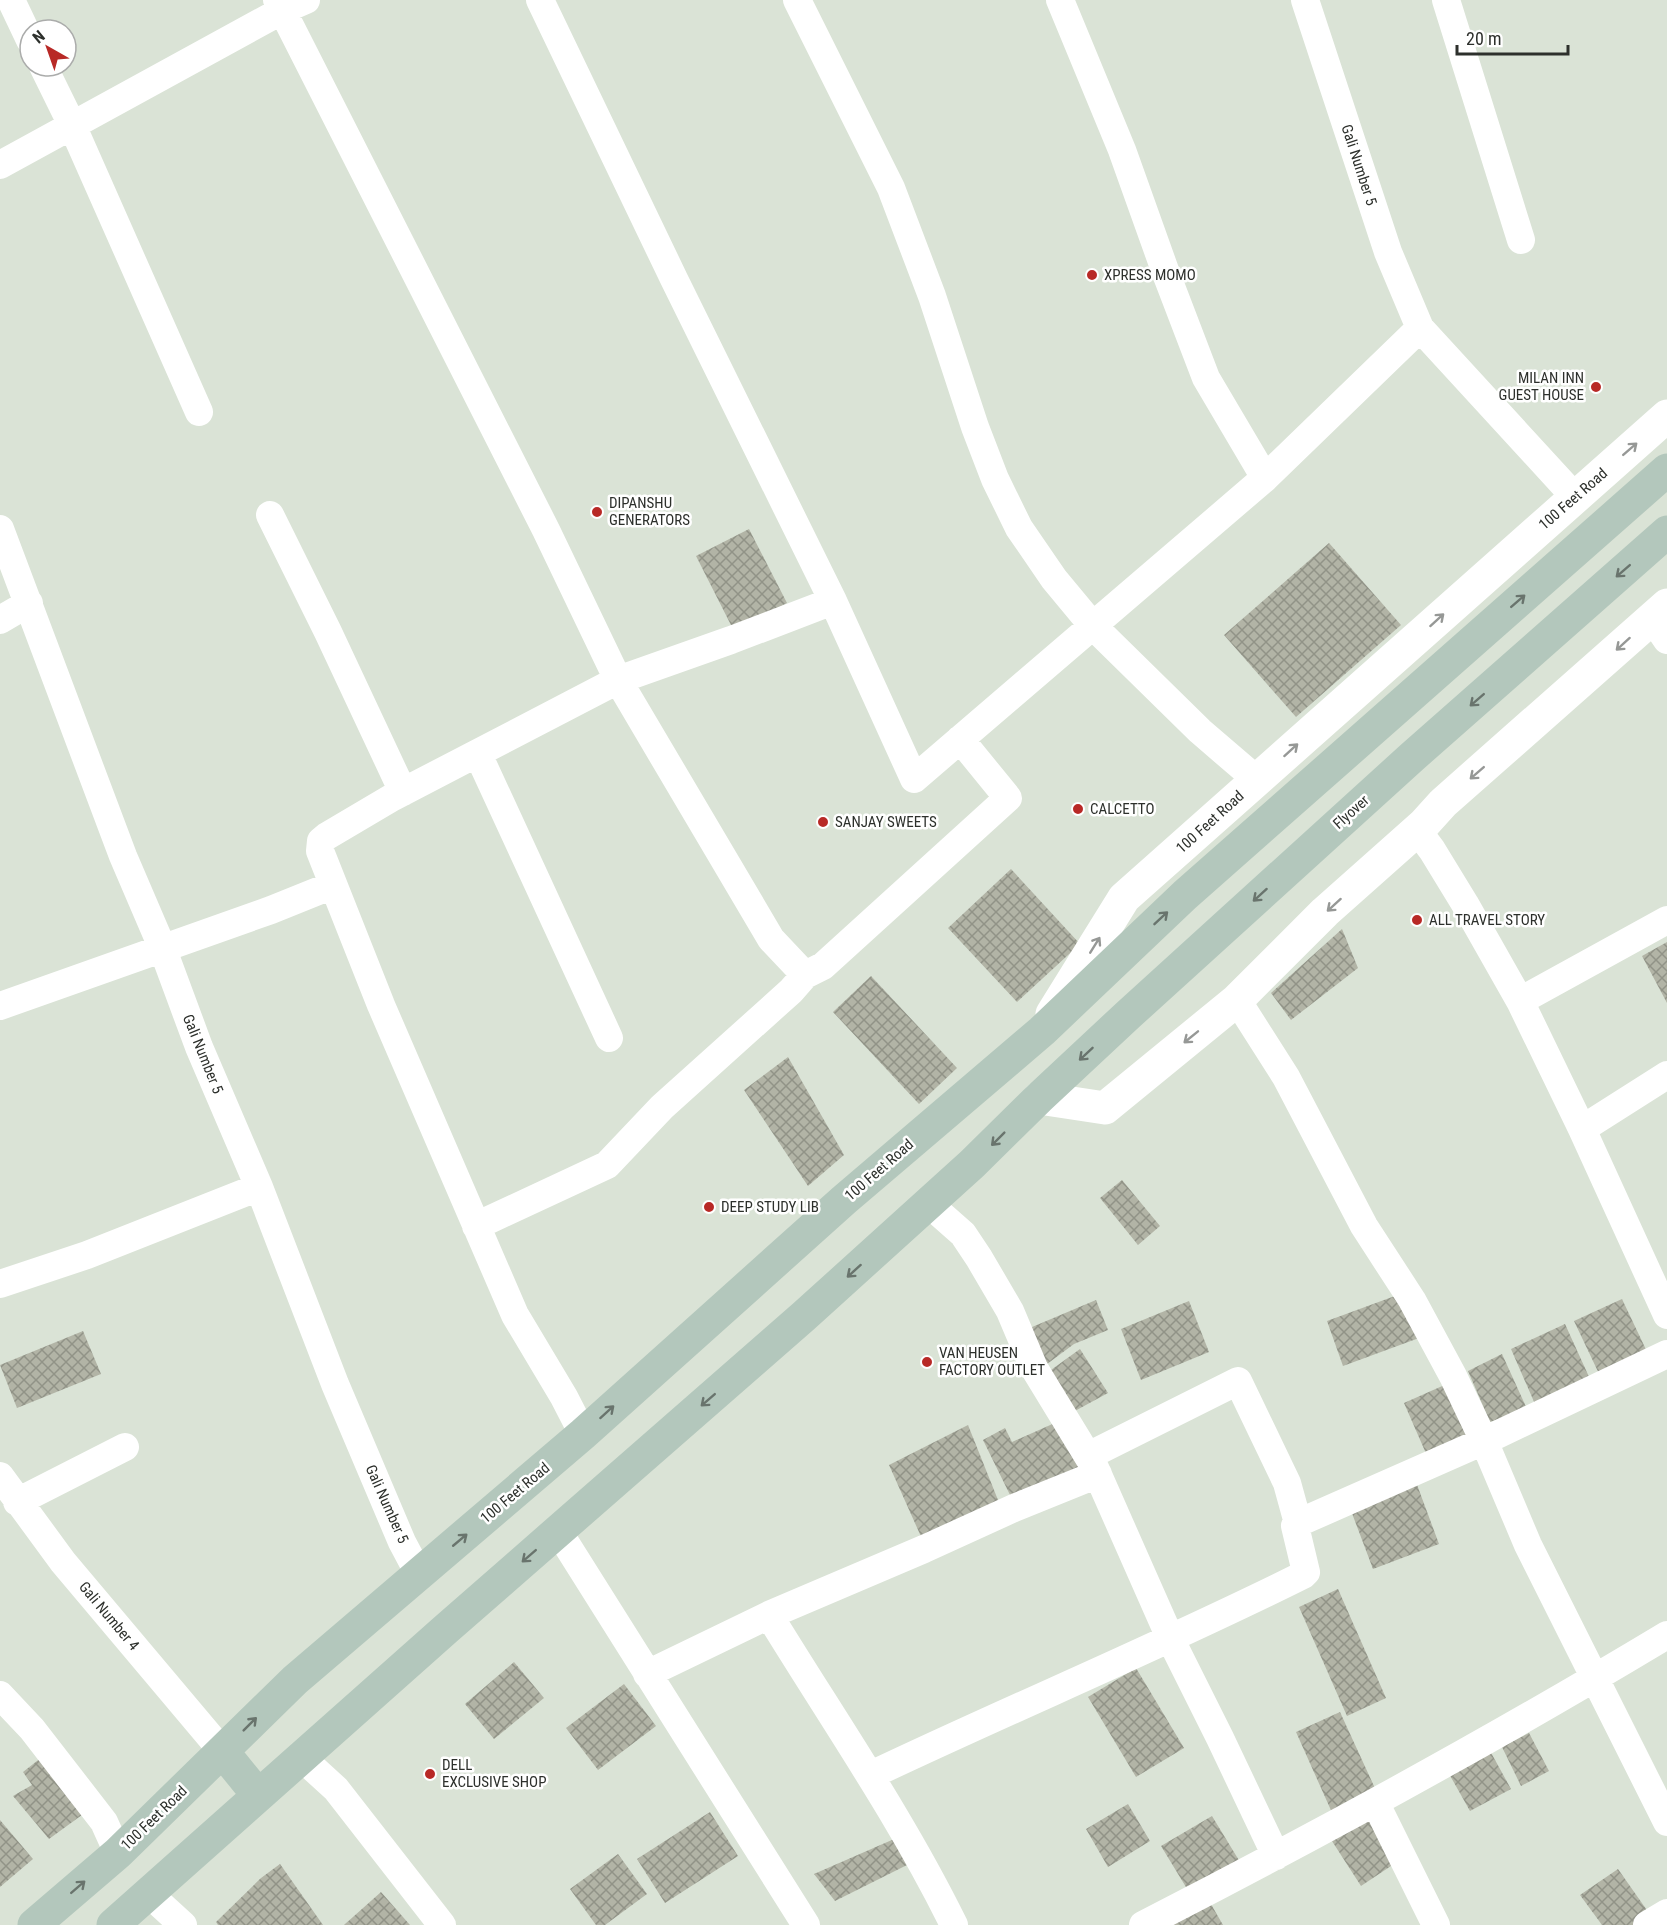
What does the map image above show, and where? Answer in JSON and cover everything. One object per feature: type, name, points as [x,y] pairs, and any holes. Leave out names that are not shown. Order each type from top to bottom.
[{"type":"main road","points":[[1042,1031],[1185,895],[1667,470]]},
{"type":"main road","name":"Flyover","points":[[1039,1098],[1412,757],[1667,532]]},
{"type":"main road","name":"100 Feet Road","points":[[34,1925],[118,1853],[295,1680],[583,1434],[844,1200],[1042,1031]]},
{"type":"main road","points":[[113,1925],[804,1316],[929,1204],[1039,1098]]},
{"type":"main road","points":[[223,1752],[258,1795]]},
{"type":"street","points":[[11,0],[20,18]]},
{"type":"street","points":[[540,0],[674,279],[833,601],[914,779],[1265,478],[1420,328]]},
{"type":"street","points":[[797,0],[891,188],[932,296],[975,427],[995,479],[1019,528],[1054,579],[1093,626],[1200,731],[1257,780]]},
{"type":"street","points":[[1060,0],[1122,150],[1206,378],[1265,478]]},
{"type":"street","name":"Gali Number 5","points":[[1305,0],[1388,252],[1420,328],[1575,497]]},
{"type":"street","points":[[1446,0],[1521,240]]},
{"type":"street","points":[[0,165],[289,3],[618,680],[771,939],[805,975]]},
{"type":"street","points":[[49,78],[72,125],[199,412]]},
{"type":"street","name":"100 Feet Road","points":[[1042,1031],[1124,898],[1667,416]]},
{"type":"street","points":[[270,515],[403,792]]},
{"type":"street","name":"Gali Number 5","points":[[0,529],[123,856],[162,947],[199,1047],[259,1187],[335,1384],[402,1542],[419,1574]]},
{"type":"street","points":[[583,1434],[564,1397],[515,1315],[381,1005],[320,851],[321,841],[403,792],[618,680],[833,601]]},
{"type":"street","points":[[0,620],[29,603]]},
{"type":"street","points":[[1039,1098],[1105,1108],[1237,1000],[1325,912],[1417,830],[1443,803],[1662,621]]},
{"type":"street","points":[[477,1226],[607,1165],[662,1107],[805,975],[823,966],[1008,798],[960,740]]},
{"type":"street","points":[[477,754],[609,1038]]},
{"type":"street","points":[[1417,830],[1465,904],[1520,1001],[1582,1129],[1667,1315]]},
{"type":"street","points":[[0,1006],[271,910],[333,885]]},
{"type":"street","points":[[1520,1001],[1667,921]]},
{"type":"street","points":[[1237,1000],[1286,1077],[1364,1226],[1412,1300],[1453,1376],[1484,1441],[1528,1545],[1667,1822]]},
{"type":"street","points":[[1582,1129],[1667,1075]]},
{"type":"street","points":[[0,1284],[87,1255],[259,1187]]},
{"type":"street","points":[[929,1204],[963,1234],[980,1257],[1010,1311],[1034,1368],[1093,1465],[1171,1640],[1276,1856]]},
{"type":"street","points":[[871,1775],[968,1729],[1171,1640],[1304,1574],[1295,1529],[1298,1523],[1484,1441],[1667,1354]]},
{"type":"street","points":[[647,1674],[769,1615],[1014,1508],[1238,1382],[1287,1483],[1298,1523]]},
{"type":"street","points":[[17,1502],[125,1447]]},
{"type":"street","name":"Gali Number 4","points":[[0,1476],[63,1562],[223,1752]]},
{"type":"street","points":[[558,1531],[806,1925]]},
{"type":"street","points":[[769,1615],[871,1775],[928,1873],[954,1925]]},
{"type":"street","points":[[1143,1925],[1375,1802],[1595,1679],[1667,1635]]},
{"type":"street","points":[[0,1695],[32,1730],[104,1822],[118,1853]]},
{"type":"street","points":[[301,1757],[336,1789],[442,1925]]},
{"type":"street","points":[[1375,1802],[1436,1925]]},
{"type":"street","points":[[148,1893],[183,1925]]},
{"type":"street","points":[[1647,1925],[1667,1913]]},
{"type":"building","points":[[749,529],[787,603],[734,631],[696,556]]},
{"type":"building","points":[[1329,543],[1401,625],[1296,717],[1224,635]]},
{"type":"building","points":[[1011,869],[1080,944],[1017,1002],[948,928]]},
{"type":"building","points":[[1342,929],[1358,968],[1291,1020],[1271,993]]},
{"type":"building","points":[[1667,942],[1667,1003],[1642,956]]},
{"type":"building","points":[[871,976],[957,1068],[919,1104],[833,1012]]},
{"type":"building","points":[[788,1057],[844,1155],[808,1186],[744,1090]]},
{"type":"building","points":[[1122,1180],[1160,1226],[1138,1245],[1100,1198]]},
{"type":"building","points":[[1403,1293],[1419,1338],[1343,1366],[1327,1321]]},
{"type":"building","points":[[1622,1299],[1650,1358],[1602,1380],[1574,1321]]},
{"type":"building","points":[[1096,1300],[1108,1330],[1074,1344],[1043,1367],[1025,1330]]},
{"type":"building","points":[[1189,1301],[1209,1352],[1141,1380],[1121,1329]]},
{"type":"building","points":[[1565,1324],[1590,1379],[1535,1404],[1511,1349]]},
{"type":"building","points":[[83,1331],[101,1374],[17,1408],[0,1365]]},
{"type":"building","points":[[1080,1349],[1108,1393],[1073,1412],[1051,1370]]},
{"type":"building","points":[[1502,1354],[1527,1409],[1490,1422],[1468,1371]]},
{"type":"building","points":[[1449,1383],[1473,1438],[1428,1458],[1404,1403]]},
{"type":"building","points":[[1057,1422],[1087,1467],[1012,1499],[983,1440],[1005,1428],[1012,1442]]},
{"type":"building","points":[[968,1425],[1000,1505],[923,1541],[889,1465]]},
{"type":"building","points":[[1416,1482],[1439,1544],[1373,1569],[1350,1508]]},
{"type":"building","points":[[1338,1589],[1386,1698],[1347,1716],[1299,1607]]},
{"type":"building","points":[[514,1662],[544,1698],[494,1739],[465,1704]]},
{"type":"building","points":[[1136,1668],[1184,1748],[1136,1777],[1088,1697]]},
{"type":"building","points":[[624,1684],[656,1726],[598,1770],[566,1728]]},
{"type":"building","points":[[1340,1712],[1379,1797],[1334,1817],[1296,1732]]},
{"type":"building","points":[[1529,1733],[1549,1771],[1521,1786],[1502,1747]]},
{"type":"building","points":[[1489,1749],[1511,1789],[1470,1811],[1448,1772]]},
{"type":"building","points":[[42,1757],[86,1812],[49,1839],[13,1796],[32,1785],[23,1772]]},
{"type":"building","points":[[1128,1804],[1150,1841],[1108,1867],[1086,1829]]},
{"type":"building","points":[[710,1812],[738,1856],[665,1903],[637,1859]]},
{"type":"building","points":[[1369,1812],[1400,1860],[1361,1886],[1330,1838]]},
{"type":"building","points":[[1212,1816],[1240,1862],[1189,1892],[1161,1846]]},
{"type":"building","points":[[0,1820],[33,1859],[0,1887]]},
{"type":"building","points":[[901,1836],[919,1859],[835,1901],[814,1874]]},
{"type":"building","points":[[618,1854],[647,1894],[605,1925],[596,1925],[570,1889]]},
{"type":"building","points":[[280,1864],[323,1925],[218,1925],[216,1922],[261,1878]]},
{"type":"building","points":[[1618,1869],[1651,1916],[1638,1925],[1602,1925],[1580,1895]]},
{"type":"building","points":[[381,1892],[410,1925],[344,1925]]},
{"type":"building","points":[[1208,1899],[1223,1925],[1163,1925]]},
{"type":"place","name":"XPRESS MOMO","points":[[1092,275]]},
{"type":"place","name":"MILAN INN GUEST HOUSE","points":[[1596,387]]},
{"type":"place","name":"DIPANSHU GENERATORS","points":[[597,512]]},
{"type":"place","name":"CALCETTO","points":[[1078,809]]},
{"type":"place","name":"SANJAY SWEETS","points":[[823,822]]},
{"type":"place","name":"ALL TRAVEL STORY","points":[[1417,920]]},
{"type":"place","name":"DEEP STUDY LIB","points":[[709,1207]]},
{"type":"place","name":"VAN HEUSEN FACTORY OUTLET","points":[[927,1362]]},
{"type":"place","name":"DELL EXCLUSIVE SHOP","points":[[430,1774]]}]
